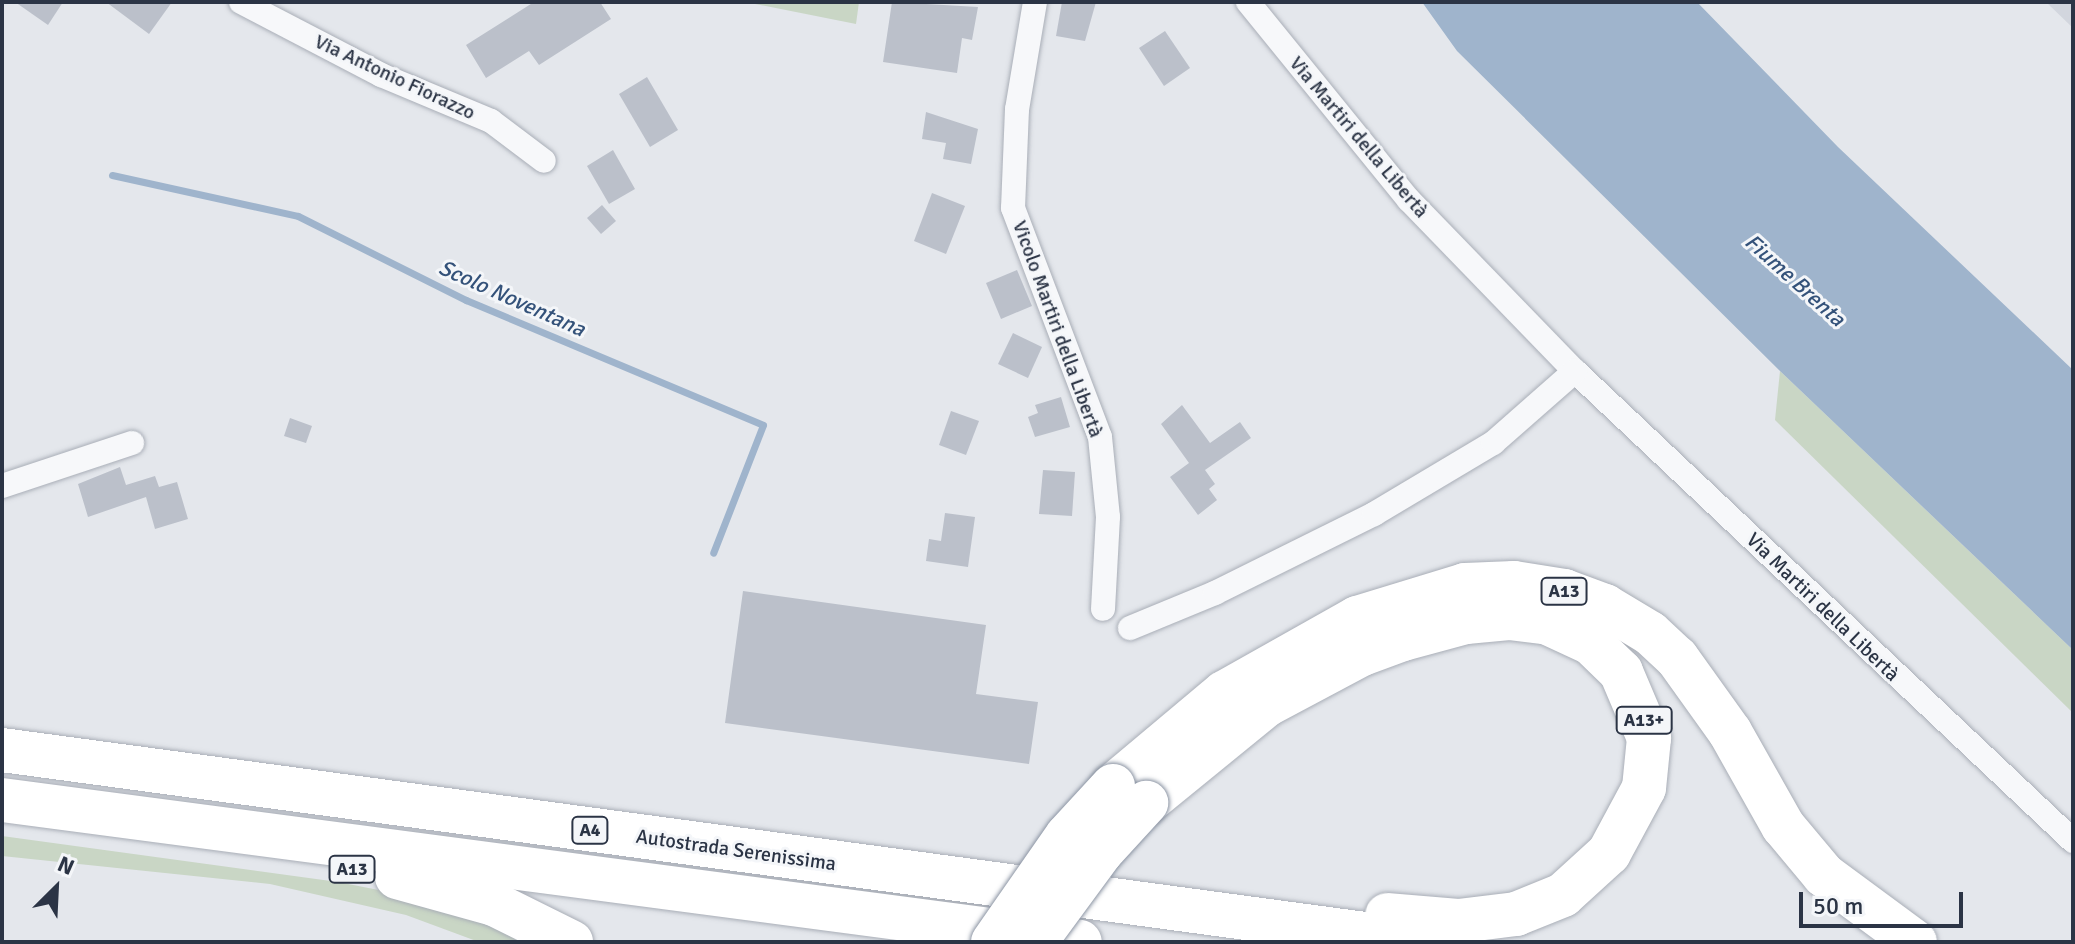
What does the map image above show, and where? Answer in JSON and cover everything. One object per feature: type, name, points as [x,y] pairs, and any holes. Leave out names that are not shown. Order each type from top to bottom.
[{"type":"highway","name":"A13","points":[[993,942],[1067,836],[1130,794],[1224,693],[1357,618],[1465,585],[1514,583],[1564,591],[1605,606],[1650,633],[1677,658],[1730,732],[1783,826],[1824,875],[1915,942]]},
{"type":"highway","name":"A13+","points":[[1130,794],[1300,685],[1362,654],[1466,622],[1519,619],[1568,631],[1591,643],[1621,672],[1644,717],[1648,770],[1635,812],[1597,867],[1539,907],[1488,920],[1460,921],[1290,903],[1177,910]]},
{"type":"highway","name":"Autostrada Serenissima","points":[[2,750],[1423,942]]},
{"type":"highway","name":"A13","points":[[1035,942],[1101,852],[1130,794]]},
{"type":"highway","points":[[2,800],[1080,942]]},
{"type":"highway","name":"A13","points":[[126,816],[272,857],[445,888],[506,909],[571,942]]},
{"type":"street","name":"Via Antonio Fiorazzo","points":[[241,2],[381,75],[491,121],[544,161]]},
{"type":"street","name":"Vicolo Martiri della Libertà","points":[[1035,2],[1017,109],[1013,208],[1100,437],[1108,517],[1103,609]]},
{"type":"street","name":"Via Martiri della Libertà","points":[[1248,2],[1409,200],[1575,371],[2073,841]]},
{"type":"street","points":[[1130,628],[1215,593],[1374,514],[1493,443],[1575,371]]},
{"type":"street","points":[[2,486],[132,443]]},
{"type":"shaded area","points":[[2046,2],[2073,2],[2073,28]]},
{"type":"green space","points":[[745,2],[859,2],[856,24]]},
{"type":"green space","points":[[1780,371],[2073,650],[2073,713],[1775,420]]},
{"type":"green space","points":[[2,836],[338,882],[409,896],[518,931],[514,942],[479,942],[406,915],[270,884],[2,856]]},
{"type":"water","name":"Fiume Brenta","points":[[1422,2],[1697,2],[1838,147],[2073,370],[2073,650],[1780,371],[1457,51]]},
{"type":"building","points":[[15,2],[63,2],[48,25]]},
{"type":"building","points":[[106,2],[172,2],[149,34]]},
{"type":"building","points":[[534,2],[600,2],[611,19],[539,65],[529,51],[486,78],[466,45]]},
{"type":"building","points":[[892,2],[978,7],[972,40],[962,38],[957,73],[883,62]]},
{"type":"building","points":[[1062,2],[1096,2],[1085,41],[1056,36]]},
{"type":"building","points":[[1165,31],[1190,68],[1164,86],[1139,48]]},
{"type":"building","points":[[647,77],[678,130],[650,147],[619,94]]},
{"type":"building","points":[[926,112],[978,129],[971,164],[943,159],[946,143],[922,139]]},
{"type":"building","points":[[613,150],[635,189],[609,204],[587,166]]},
{"type":"building","points":[[932,193],[965,206],[946,254],[914,241]]},
{"type":"building","points":[[602,205],[616,221],[601,234],[587,218]]},
{"type":"building","points":[[1017,270],[1032,306],[1001,319],[986,283]]},
{"type":"building","points":[[1013,333],[1042,347],[1028,378],[998,364]]},
{"type":"building","points":[[1061,397],[1070,427],[1035,437],[1028,417],[1038,413],[1035,405]]},
{"type":"building","points":[[1182,405],[1210,443],[1240,422],[1251,438],[1205,470],[1215,484],[1209,489],[1217,500],[1198,515],[1170,477],[1189,463],[1161,424]]},
{"type":"building","points":[[951,411],[979,421],[966,455],[939,445]]},
{"type":"building","points":[[290,418],[312,426],[306,443],[284,436]]},
{"type":"building","points":[[120,467],[126,485],[155,476],[159,487],[177,482],[188,519],[155,529],[146,497],[88,517],[78,484]]},
{"type":"building","points":[[1043,470],[1075,472],[1072,516],[1039,514]]},
{"type":"building","points":[[945,513],[975,517],[968,567],[926,561],[929,539],[941,541]]},
{"type":"building","points":[[743,591],[986,625],[976,694],[1038,702],[1029,764],[725,723]]},
{"type":"waterway","name":"Scolo Noventana","points":[[112,175],[298,216],[466,300],[763,425],[713,553]]}]
